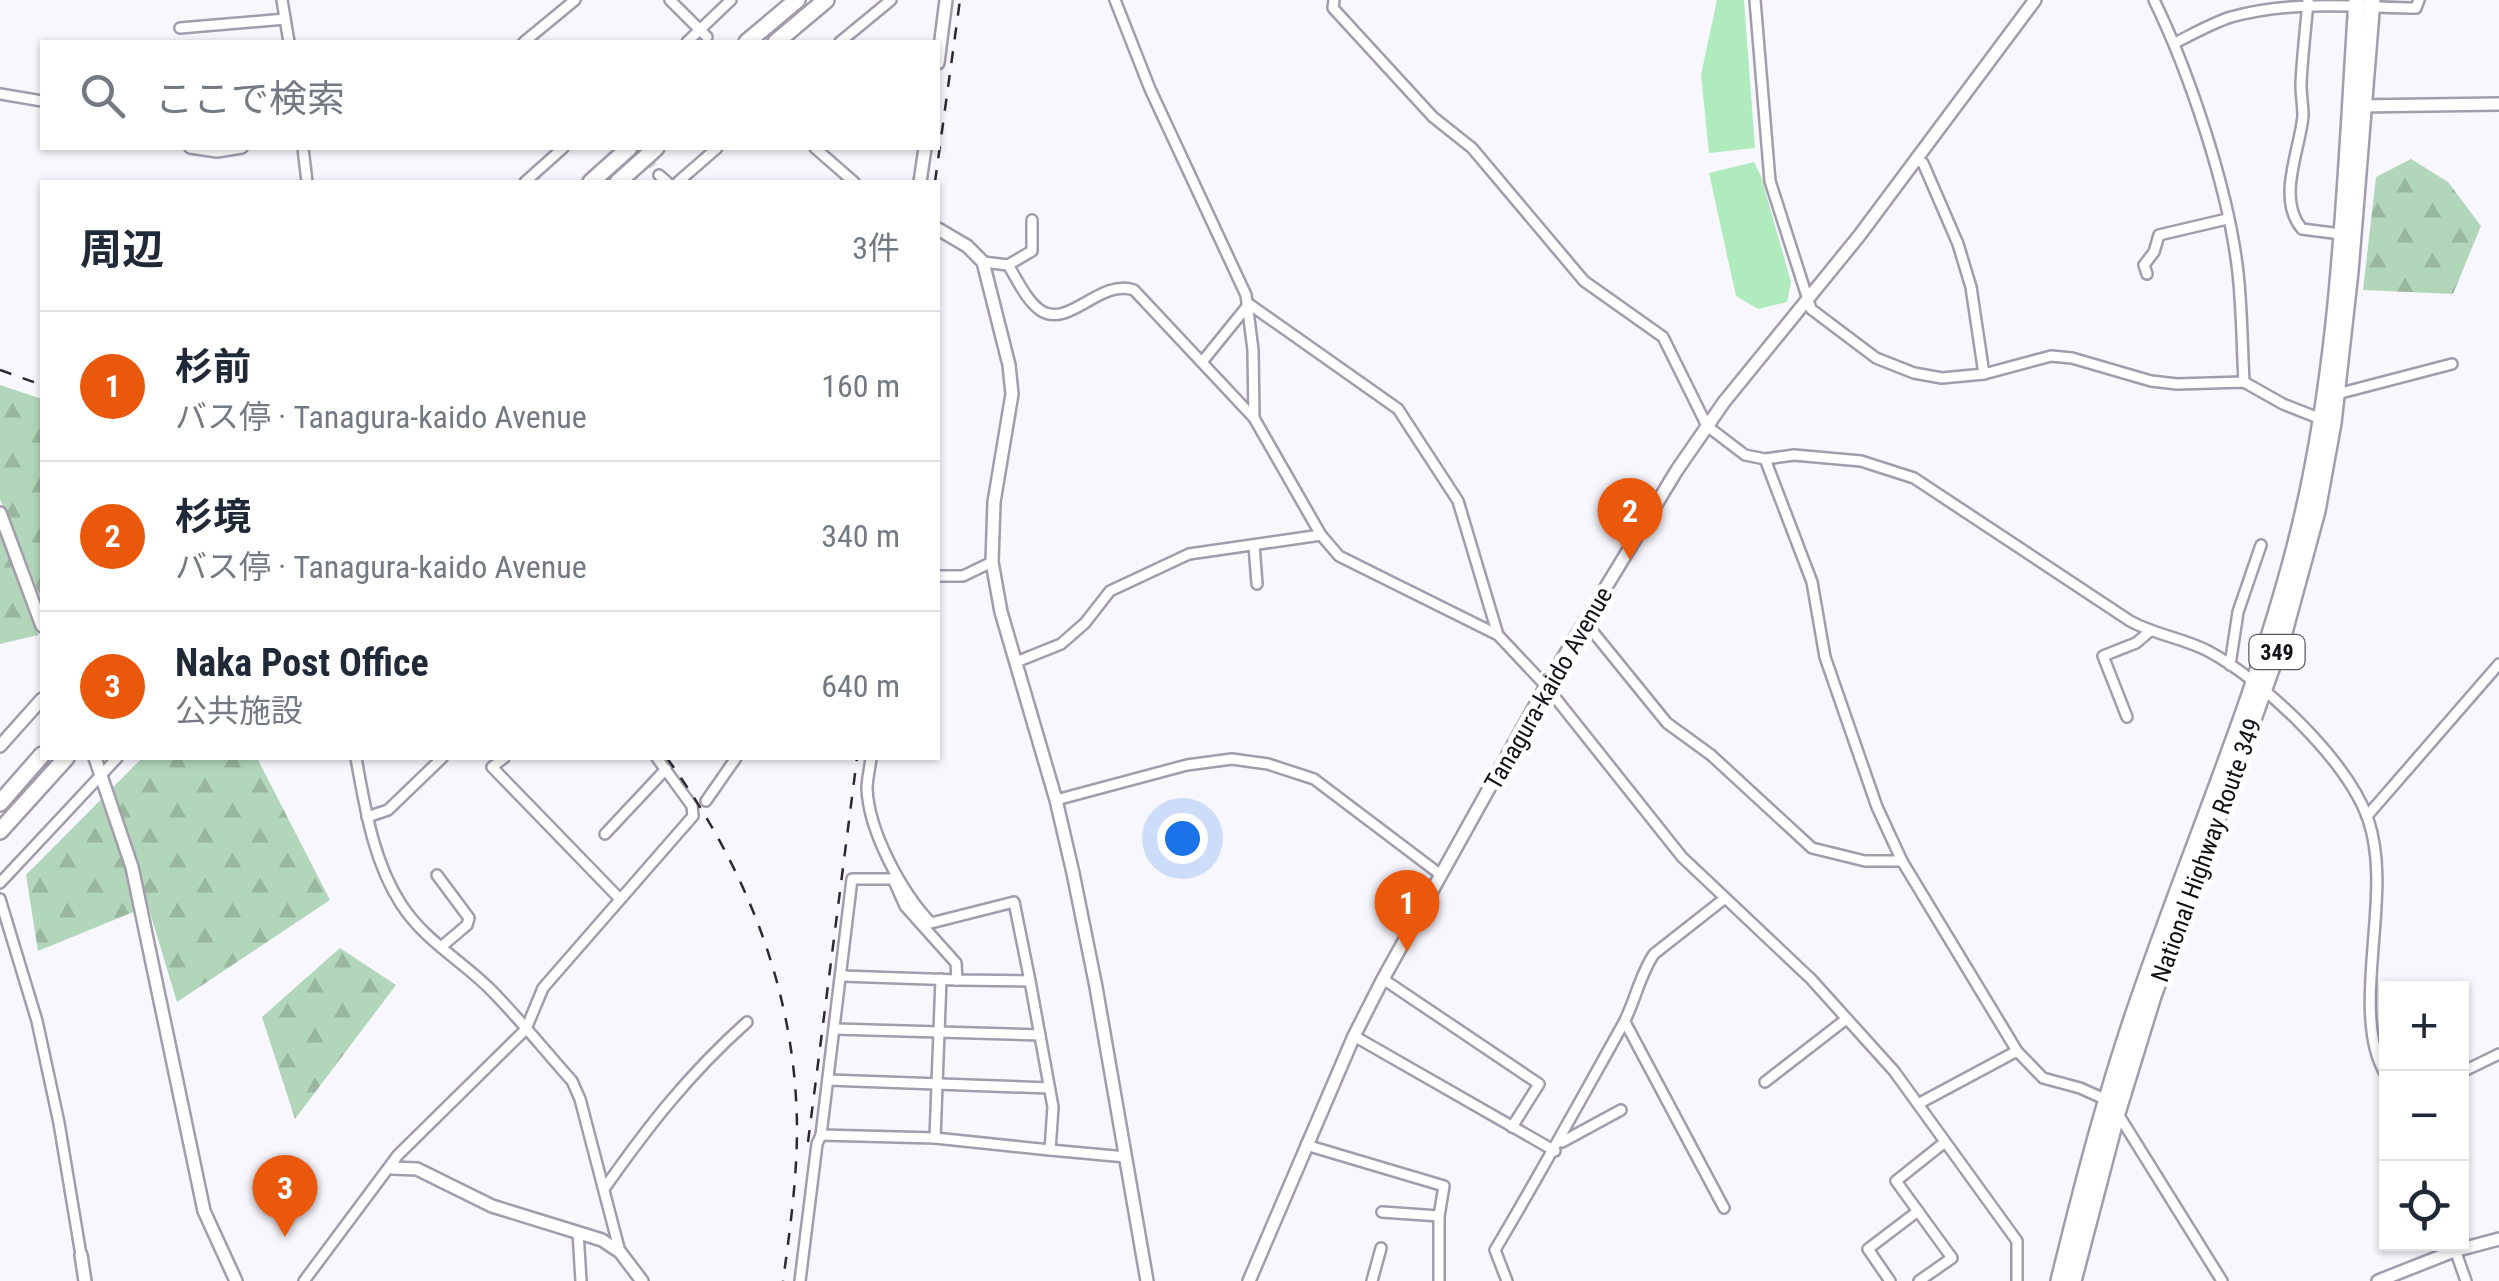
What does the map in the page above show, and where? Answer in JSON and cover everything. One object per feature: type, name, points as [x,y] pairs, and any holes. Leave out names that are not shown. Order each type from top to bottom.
[{"type":"highway","points":[[749,40],[797,0]]},
{"type":"highway","points":[[778,40],[826,0]]},
{"type":"highway","name":"National Highway Route 349","points":[[2073,1281],[2117,1113],[2153,996],[2258,685],[2337,394],[2364,3]]},
{"type":"highway","name":"National Highway Route 349","points":[[2327,421],[2341,234],[2358,106]]},
{"type":"highway","points":[[593,180],[627,150]]},
{"type":"highway","points":[[620,180],[654,150]]},
{"type":"highway","name":"National Highway Route 349","points":[[2060,1281],[2107,1098],[2140,994],[2258,685]]},
{"type":"highway","points":[[0,803],[40,757]]},
{"type":"highway","points":[[0,830],[64,760]]},
{"type":"street","points":[[282,0],[289,40]]},
{"type":"street","points":[[526,40],[575,0]]},
{"type":"street","points":[[670,0],[704,34]]},
{"type":"street","points":[[691,40],[704,34],[732,0]]},
{"type":"street","points":[[842,40],[890,0]]},
{"type":"street","points":[[940,47],[946,0]]},
{"type":"street","points":[[1114,0],[1150,89],[1249,304],[1254,418]]},
{"type":"street","points":[[1334,0],[1333,8],[1433,117],[1472,148],[1584,281],[1662,337],[1707,426],[1745,455],[1861,461],[1903,473],[2148,632],[2205,650],[2230,666],[2258,685],[2323,750],[2367,816],[2374,848],[2377,892],[2371,969],[2373,1023],[2385,1071]]},
{"type":"street","points":[[1754,0],[1770,180],[1811,309],[1876,358],[1895,367],[1942,378],[1984,374],[2051,356],[2072,358],[2150,381],[2244,382],[2282,404],[2327,421]]},
{"type":"street","name":"Tanagura-kaido Avenue","points":[[1249,1281],[1354,1036],[1546,686],[1707,426],[1859,236],[2035,0]]},
{"type":"street","points":[[2154,0],[2175,42],[2228,219],[2238,271],[2244,382]]},
{"type":"street","points":[[2175,42],[2228,18],[2308,2],[2416,8],[2420,0]]},
{"type":"street","points":[[2308,2],[2303,119],[2292,171],[2293,208],[2302,229],[2341,234]]},
{"type":"street","points":[[180,28],[285,18]]},
{"type":"street","points":[[0,94],[40,101]]},
{"type":"street","points":[[2358,106],[2499,104]]},
{"type":"street","points":[[204,150],[230,150]]},
{"type":"street","points":[[303,150],[307,180]]},
{"type":"street","points":[[528,180],[561,150]]},
{"type":"street","points":[[680,180],[716,150]]},
{"type":"street","points":[[817,150],[852,180]]},
{"type":"street","points":[[920,180],[925,150]]},
{"type":"street","points":[[1917,160],[1923,163],[1958,244],[1971,287],[1984,374]]},
{"type":"street","points":[[2148,274],[2144,265],[2154,252],[2159,235],[2228,219]]},
{"type":"street","points":[[983,262],[1008,265],[1032,251],[1032,220]]},
{"type":"street","points":[[940,230],[967,246],[983,262],[1001,330],[1012,394],[994,502],[992,562],[1001,612],[1056,800],[1096,987],[1147,1281]]},
{"type":"street","points":[[1008,265],[1036,307],[1053,315],[1112,288],[1124,286],[1134,290],[1254,418],[1321,536],[1340,556],[1498,635],[1546,686],[1682,856],[1811,979],[1894,1070],[2017,1241],[2017,1281]]},
{"type":"street","points":[[1202,362],[1249,304]]},
{"type":"street","points":[[1249,304],[1398,409],[1458,501],[1498,635]]},
{"type":"street","points":[[2337,394],[2452,364]]},
{"type":"street","points":[[1765,459],[1812,582],[1825,657],[1852,737],[1902,861],[2017,1051],[2042,1078],[2107,1098],[2222,1281]]},
{"type":"street","points":[[0,514],[40,621]]},
{"type":"street","points":[[1016,662],[1061,644],[1085,623],[1110,591],[1190,554],[1321,536]]},
{"type":"street","points":[[1254,545],[1257,584]]},
{"type":"street","points":[[2230,666],[2238,612],[2262,545]]},
{"type":"street","points":[[940,576],[963,576],[992,562]]},
{"type":"street","points":[[1586,622],[1667,723],[1711,755],[1812,848],[1865,862],[1902,861]]},
{"type":"street","points":[[2127,717],[2103,656],[2136,643],[2148,632]]},
{"type":"street","points":[[2367,816],[2499,664]]},
{"type":"street","points":[[0,746],[40,701]]},
{"type":"street","points":[[1056,800],[1188,765],[1232,759],[1268,764],[1314,780],[1440,875]]},
{"type":"street","points":[[96,760],[132,867],[204,1211],[236,1281]]},
{"type":"street","points":[[0,884],[115,760]]},
{"type":"street","points":[[356,760],[367,817],[383,870],[401,904],[424,933],[489,988],[572,1081],[620,1252]]},
{"type":"street","points":[[367,817],[388,810],[440,760]]},
{"type":"street","points":[[501,760],[492,767],[620,899]]},
{"type":"street","points":[[304,1281],[398,1155],[526,1030],[544,988],[693,816],[692,806],[659,760]]},
{"type":"street","points":[[706,801],[735,760]]},
{"type":"street","points":[[871,760],[867,792],[876,832],[912,904],[932,923],[1014,902],[1049,1088],[1054,1124],[1050,1150]]},
{"type":"street","points":[[606,834],[666,769]]},
{"type":"street","points":[[437,875],[469,918],[467,925],[441,948]]},
{"type":"street","points":[[800,1281],[852,879],[892,879],[905,906],[956,963],[957,980]]},
{"type":"street","points":[[1507,1281],[1495,1250],[1557,1147],[1624,1022],[1646,965],[1654,954],[1724,899]]},
{"type":"street","points":[[0,900],[37,1021],[59,1123],[84,1281]]},
{"type":"street","points":[[842,976],[1030,980]]},
{"type":"street","points":[[934,1138],[941,979]]},
{"type":"street","points":[[1383,980],[1539,1084],[1512,1126]]},
{"type":"street","points":[[1766,1082],[1845,1020]]},
{"type":"street","points":[[604,1189],[656,1115],[709,1056],[747,1022]]},
{"type":"street","points":[[1624,1022],[1724,1208]]},
{"type":"street","points":[[835,1028],[1040,1036]]},
{"type":"street","points":[[1354,1036],[1512,1126],[1557,1147]]},
{"type":"street","points":[[1918,1104],[2017,1051]]},
{"type":"street","points":[[2464,1071],[2499,1054]]},
{"type":"street","points":[[828,1080],[1049,1088]]},
{"type":"street","points":[[1557,1147],[1620,1110]]},
{"type":"street","points":[[821,1135],[934,1138],[1126,1156]]},
{"type":"street","points":[[1919,1281],[1952,1258],[1896,1181],[1944,1142]]},
{"type":"street","points":[[1306,1144],[1444,1186],[1439,1216],[1439,1281]]},
{"type":"street","points":[[392,1168],[417,1169],[492,1206],[602,1240],[620,1252],[642,1281]]},
{"type":"street","points":[[1890,1281],[1868,1248],[1918,1211]]},
{"type":"street","points":[[1382,1212],[1439,1216]]},
{"type":"street","points":[[578,1232],[581,1281]]},
{"type":"street","points":[[2469,1244],[2499,1239]]},
{"type":"street","points":[[1372,1281],[1381,1248]]},
{"type":"street","points":[[2378,1281],[2445,1251]]},
{"type":"street","points":[[2455,1251],[2466,1281]]},
{"type":"green space","points":[[2411,159],[2448,182],[2481,226],[2453,294],[2363,290],[2376,177]]},
{"type":"green space","points":[[0,385],[40,398],[40,596],[0,499]]},
{"type":"green space","points":[[0,533],[38,635],[0,644]]},
{"type":"green space","points":[[140,760],[258,760],[330,900],[177,1002],[148,906],[38,951],[26,875]]},
{"type":"green space","points":[[340,948],[396,985],[295,1119],[262,1017]]},
{"type":"shaded area","points":[[1717,0],[1744,0],[1755,148],[1709,153],[1701,75]]},
{"type":"shaded area","points":[[1754,162],[1791,282],[1787,302],[1758,309],[1736,296],[1709,173]]},
{"type":"tunnel","points":[[641,150],[659,175]]},
{"type":"railway","points":[[940,146],[960,0]]},
{"type":"railway","points":[[935,180],[939,150]]},
{"type":"railway","points":[[0,370],[40,384]]},
{"type":"railway","points":[[668,760],[743,887],[776,979],[787,1028],[797,1147],[783,1281]]},
{"type":"railway","points":[[808,1142],[857,760]]},
{"type":"place","name":"杉境","points":[[1630,560]]},
{"type":"place","name":"杉前","points":[[1407,952]]},
{"type":"place","name":"Naka Post Office","points":[[285,1237]]}]
